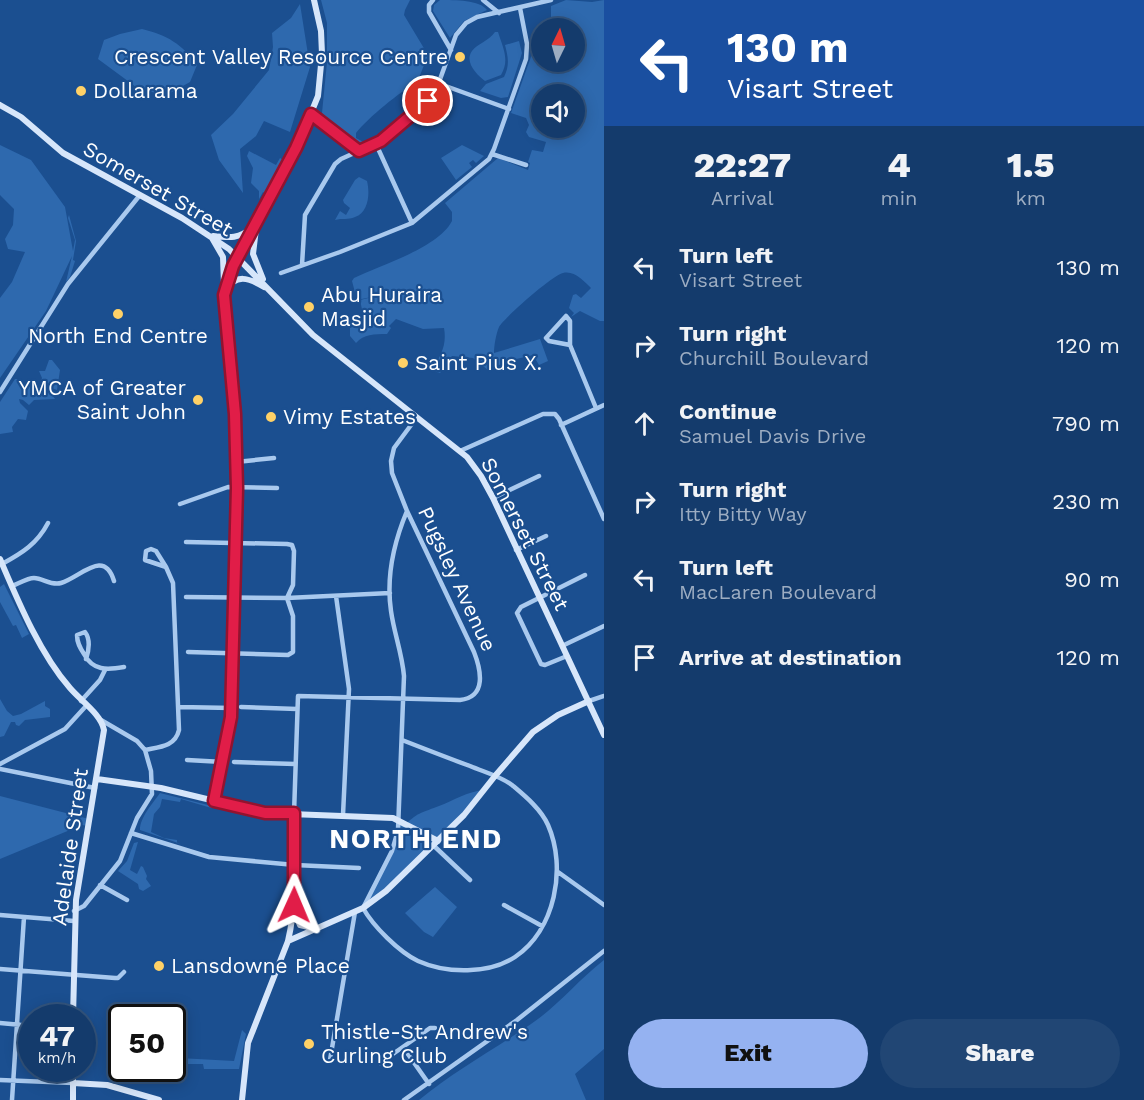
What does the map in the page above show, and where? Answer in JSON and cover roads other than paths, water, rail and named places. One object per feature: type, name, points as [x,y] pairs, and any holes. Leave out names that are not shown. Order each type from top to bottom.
[{"type":"street","points":[[224,295],[229,276],[311,114],[320,88],[321,31],[314,0]]},
{"type":"street","points":[[433,0],[429,5],[429,12],[451,50]]},
{"type":"street","points":[[483,0],[499,12]]},
{"type":"street","points":[[302,265],[306,212],[337,162],[376,144],[434,96],[458,31],[477,17],[551,0]]},
{"type":"street","points":[[281,273],[412,223],[492,154],[527,55],[520,8]]},
{"type":"street","points":[[440,84],[509,109]]},
{"type":"street","name":"Somerset Street","points":[[0,105],[21,117],[63,153],[210,236],[238,257],[313,335],[460,451],[472,463],[492,498],[604,735]]},
{"type":"street","points":[[311,114],[359,151]]},
{"type":"street","points":[[376,144],[412,223]]},
{"type":"street","points":[[492,154],[526,165]]},
{"type":"street","points":[[0,392],[68,284],[140,195]]},
{"type":"street","points":[[210,236],[234,238],[241,236],[258,222]]},
{"type":"street","points":[[258,222],[254,254],[266,285]]},
{"type":"street","points":[[210,236],[223,257],[224,295],[235,414],[237,488],[232,708],[214,801]]},
{"type":"street","points":[[224,295],[231,284],[242,278],[253,280],[271,291]]},
{"type":"street","points":[[570,345],[549,341],[546,338],[566,316],[569,317],[570,322],[570,345],[596,408]]},
{"type":"street","points":[[561,425],[604,405]]},
{"type":"street","points":[[460,451],[543,414],[555,414],[604,519]]},
{"type":"street","name":"Pugsley Avenue","points":[[297,709],[298,696],[469,699],[477,690],[481,669],[392,473],[391,461],[397,443],[417,417]]},
{"type":"street","points":[[236,462],[274,458]]},
{"type":"street","points":[[492,498],[539,476]]},
{"type":"street","points":[[180,504],[228,488],[277,488]]},
{"type":"street","points":[[363,908],[392,851],[398,830],[403,668],[391,610],[390,593],[392,559],[407,510]]},
{"type":"street","points":[[48,523],[30,548],[1,562],[51,664],[84,704],[101,720],[136,741],[145,750],[151,771],[150,799],[137,818],[122,857],[84,906],[75,911]]},
{"type":"street","points":[[516,550],[546,536]]},
{"type":"street","points":[[186,542],[292,545],[294,551],[293,585],[287,598],[293,616],[293,652],[288,655],[188,652]]},
{"type":"street","points":[[145,750],[169,744],[176,739],[179,730],[174,588],[172,578],[166,567],[156,550],[149,549],[145,552],[144,557],[147,561],[166,567]]},
{"type":"street","points":[[12,586],[34,578],[62,583],[98,566],[111,570],[114,581]]},
{"type":"street","points":[[567,656],[545,665],[539,662],[517,613],[521,607],[585,575]]},
{"type":"street","points":[[186,597],[287,598],[390,593]]},
{"type":"street","points":[[336,596],[338,625],[347,665],[349,696],[343,815]]},
{"type":"street","points":[[562,646],[604,626]]},
{"type":"street","points":[[86,659],[89,648],[88,636],[82,632],[77,635],[77,642],[86,659],[94,666],[105,670],[124,667]]},
{"type":"street","points":[[0,764],[60,732],[84,704],[105,670]]},
{"type":"street","points":[[288,941],[363,908],[386,891],[464,815],[521,744],[539,727],[558,715],[604,696]]},
{"type":"street","points":[[179,707],[232,708]]},
{"type":"street","points":[[241,707],[297,709],[294,909],[288,941],[248,1043],[242,1100]]},
{"type":"street","name":"Adelaide Street","points":[[73,1004],[74,921],[104,734],[101,720]]},
{"type":"street","points":[[363,908],[379,928],[407,954],[424,963],[457,969],[485,968],[508,961],[521,953],[542,926],[554,898],[558,872],[553,840],[543,816],[514,787],[495,776],[402,740]]},
{"type":"street","points":[[187,760],[223,762]]},
{"type":"street","points":[[234,762],[296,764]]},
{"type":"street","points":[[0,769],[95,788]]},
{"type":"street","points":[[97,778],[152,787],[265,813],[398,819],[436,843],[470,880]]},
{"type":"street","points":[[131,833],[199,855],[295,865],[359,868]]},
{"type":"street","points":[[558,872],[604,905]]},
{"type":"street","points":[[100,885],[128,900]]},
{"type":"street","points":[[504,905],[542,926]]},
{"type":"street","points":[[294,909],[302,927],[320,927]]},
{"type":"street","points":[[330,1060],[355,912]]},
{"type":"street","points":[[0,915],[74,921]]},
{"type":"street","points":[[12,1100],[24,917]]},
{"type":"street","points":[[404,1100],[410,1098],[517,1020],[604,951]]},
{"type":"street","points":[[0,969],[117,978],[124,972]]},
{"type":"street","points":[[0,1023],[17,1025]]},
{"type":"street","points":[[380,1063],[430,1028],[435,1028]]},
{"type":"street","points":[[403,1047],[429,1084]]},
{"type":"street","points":[[0,1080],[106,1085],[159,1100]]},
{"type":"street","points":[[73,1083],[73,1100]]},
{"type":"place","name":"Crescent Valley Resource Centre","points":[[460,57]]},
{"type":"place","name":"Dollarama","points":[[81,91]]},
{"type":"place","name":"Abu Huraira Masjid","points":[[309,307]]},
{"type":"place","name":"North End Centre","points":[[118,314]]},
{"type":"place","name":"Saint Pius X.","points":[[403,363]]},
{"type":"place","name":"YMCA of Greater Saint John","points":[[198,400]]},
{"type":"place","name":"Vimy Estates","points":[[271,417]]},
{"type":"place","name":"Lansdowne Place","points":[[159,966]]},
{"type":"place","name":"Thistle-St. Andrew's Curling Club","points":[[309,1044]]},
{"type":"district","name":"NORTH END","points":[[416,839]]}]
